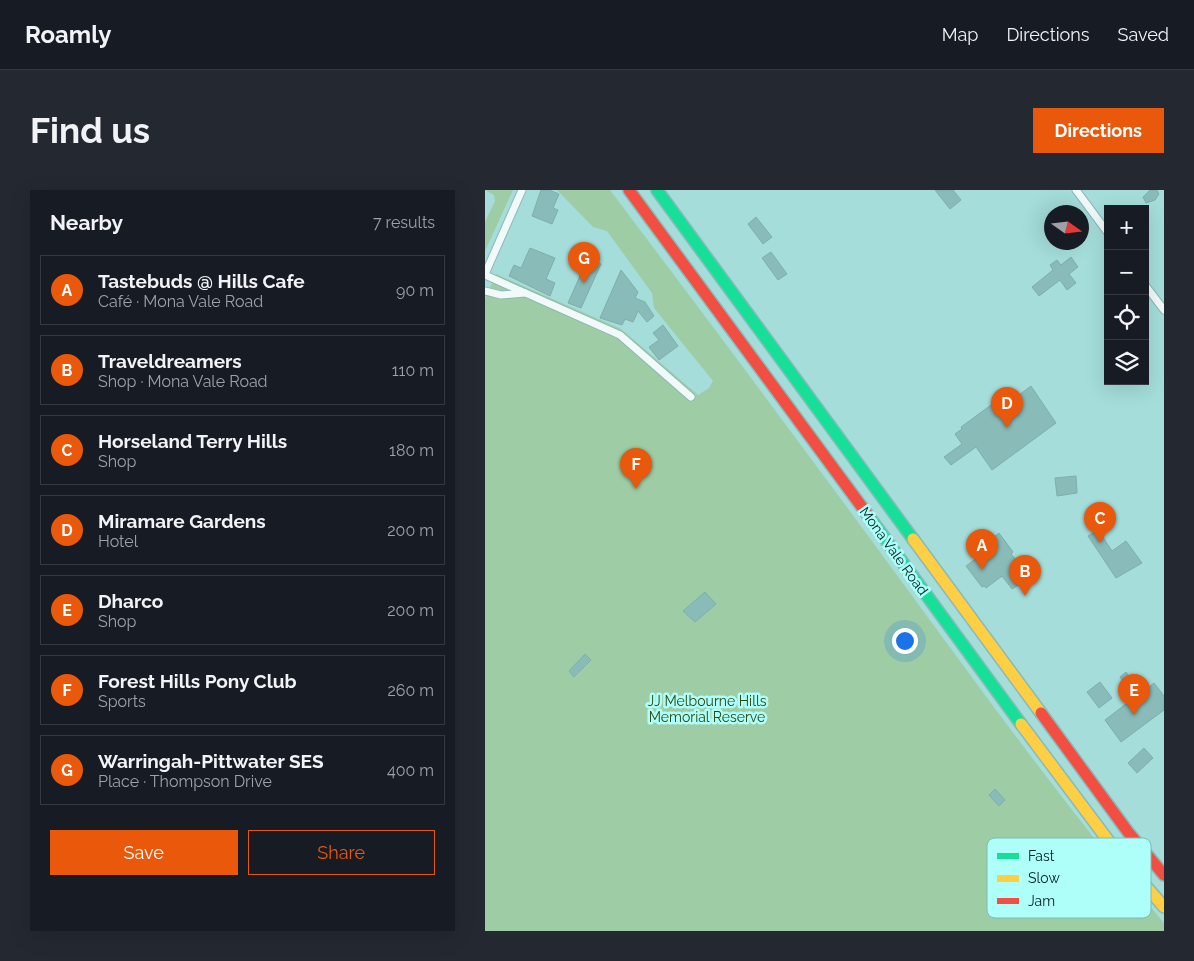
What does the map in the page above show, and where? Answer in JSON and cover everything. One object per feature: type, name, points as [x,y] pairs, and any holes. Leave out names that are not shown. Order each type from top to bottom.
[{"type":"highway","name":"Mona Vale Road","points":[[629,190],[1106,838]]},
{"type":"highway","name":"Mona Vale Road","points":[[657,190],[1134,838]]},
{"type":"highway","name":"Mona Vale Road","points":[[1151,859],[1164,875]]},
{"type":"highway","name":"Mona Vale Road","points":[[1151,892],[1164,907]]},
{"type":"street","points":[[522,190],[485,275],[620,335],[691,397]]},
{"type":"street","points":[[1076,190],[1104,228]]},
{"type":"street","points":[[1149,290],[1164,310]]},
{"type":"street","points":[[485,291],[501,295],[525,293]]},
{"type":"green space","points":[[485,190],[513,190],[485,251],[485,222],[495,201],[494,195]]},
{"type":"green space","name":"JJ Melbourne Hills Memorial Reserve","points":[[557,190],[610,190],[1030,755],[1094,838],[987,838],[987,918],[1151,918],[1151,907],[1164,923],[1164,931],[485,931],[485,299],[496,274],[621,329],[698,395],[709,388],[713,381],[654,308],[652,293],[607,231],[593,227]]},
{"type":"building","points":[[541,190],[549,190],[559,194],[553,208],[558,210],[552,224],[532,216]]},
{"type":"building","points":[[935,190],[953,190],[961,200],[950,209]]},
{"type":"building","points":[[1150,190],[1157,190],[1159,194],[1155,200],[1146,203],[1143,197]]},
{"type":"building","points":[[756,217],[772,237],[763,244],[748,224]]},
{"type":"building","points":[[530,248],[555,258],[546,279],[555,283],[550,296],[509,276],[514,265],[521,268]]},
{"type":"building","points":[[771,252],[787,274],[778,280],[762,258]]},
{"type":"building","points":[[1071,257],[1078,267],[1069,274],[1076,283],[1067,290],[1060,280],[1039,296],[1032,287],[1053,270],[1050,265],[1057,260],[1061,265]]},
{"type":"building","points":[[588,258],[601,264],[581,308],[568,303]]},
{"type":"building","points":[[621,270],[638,292],[635,298],[645,302],[654,316],[647,322],[638,311],[633,322],[625,319],[622,325],[600,318]]},
{"type":"building","points":[[663,325],[678,346],[659,360],[649,347],[659,340],[653,333]]},
{"type":"building","points":[[1031,386],[1056,423],[992,470],[976,447],[951,465],[944,457],[962,444],[955,434],[962,429],[961,427],[1002,397],[1007,404]]},
{"type":"building","points":[[1076,476],[1077,493],[1057,496],[1055,478]]},
{"type":"building","points":[[1098,530],[1112,551],[1126,541],[1142,563],[1116,578],[1088,536]]},
{"type":"building","points":[[999,533],[1013,552],[1011,554],[1031,577],[1012,589],[1002,576],[986,588],[982,587],[966,566],[985,552],[981,547]]},
{"type":"building","points":[[705,592],[716,604],[695,622],[683,611]]},
{"type":"building","points":[[585,654],[591,660],[574,677],[569,671]]},
{"type":"building","points":[[1126,672],[1141,693],[1154,683],[1164,696],[1164,710],[1121,742],[1105,720],[1135,697],[1120,677]]},
{"type":"building","points":[[1100,682],[1112,698],[1099,708],[1087,692]]},
{"type":"building","points":[[1144,748],[1153,758],[1137,773],[1128,763]]},
{"type":"building","points":[[995,789],[1005,800],[999,806],[989,795]]},
{"type":"traffic: fast","points":[[657,190],[913,539]]},
{"type":"traffic: fast","points":[[870,518],[1021,724]]},
{"type":"traffic: slow","points":[[913,539],[1041,713]]},
{"type":"traffic: slow","points":[[1021,724],[1106,838]]},
{"type":"traffic: slow","points":[[1151,892],[1164,907]]},
{"type":"traffic: jam","points":[[629,190],[870,518]]},
{"type":"traffic: jam","points":[[1041,713],[1133,838]]},
{"type":"traffic: jam","points":[[1151,859],[1164,875]]},
{"type":"place","name":"Warringah-Pittwater SES","points":[[584,283]]},
{"type":"place","name":"Miramare Gardens","points":[[1007,428]]},
{"type":"place","name":"Forest Hills Pony Club","points":[[636,489]]},
{"type":"place","name":"Horseland Terry Hills","points":[[1100,543]]},
{"type":"place","name":"Tastebuds @ Hills Cafe","points":[[982,570]]},
{"type":"place","name":"Traveldreamers","points":[[1025,596]]},
{"type":"place","name":"Dharco","points":[[1134,715]]}]
